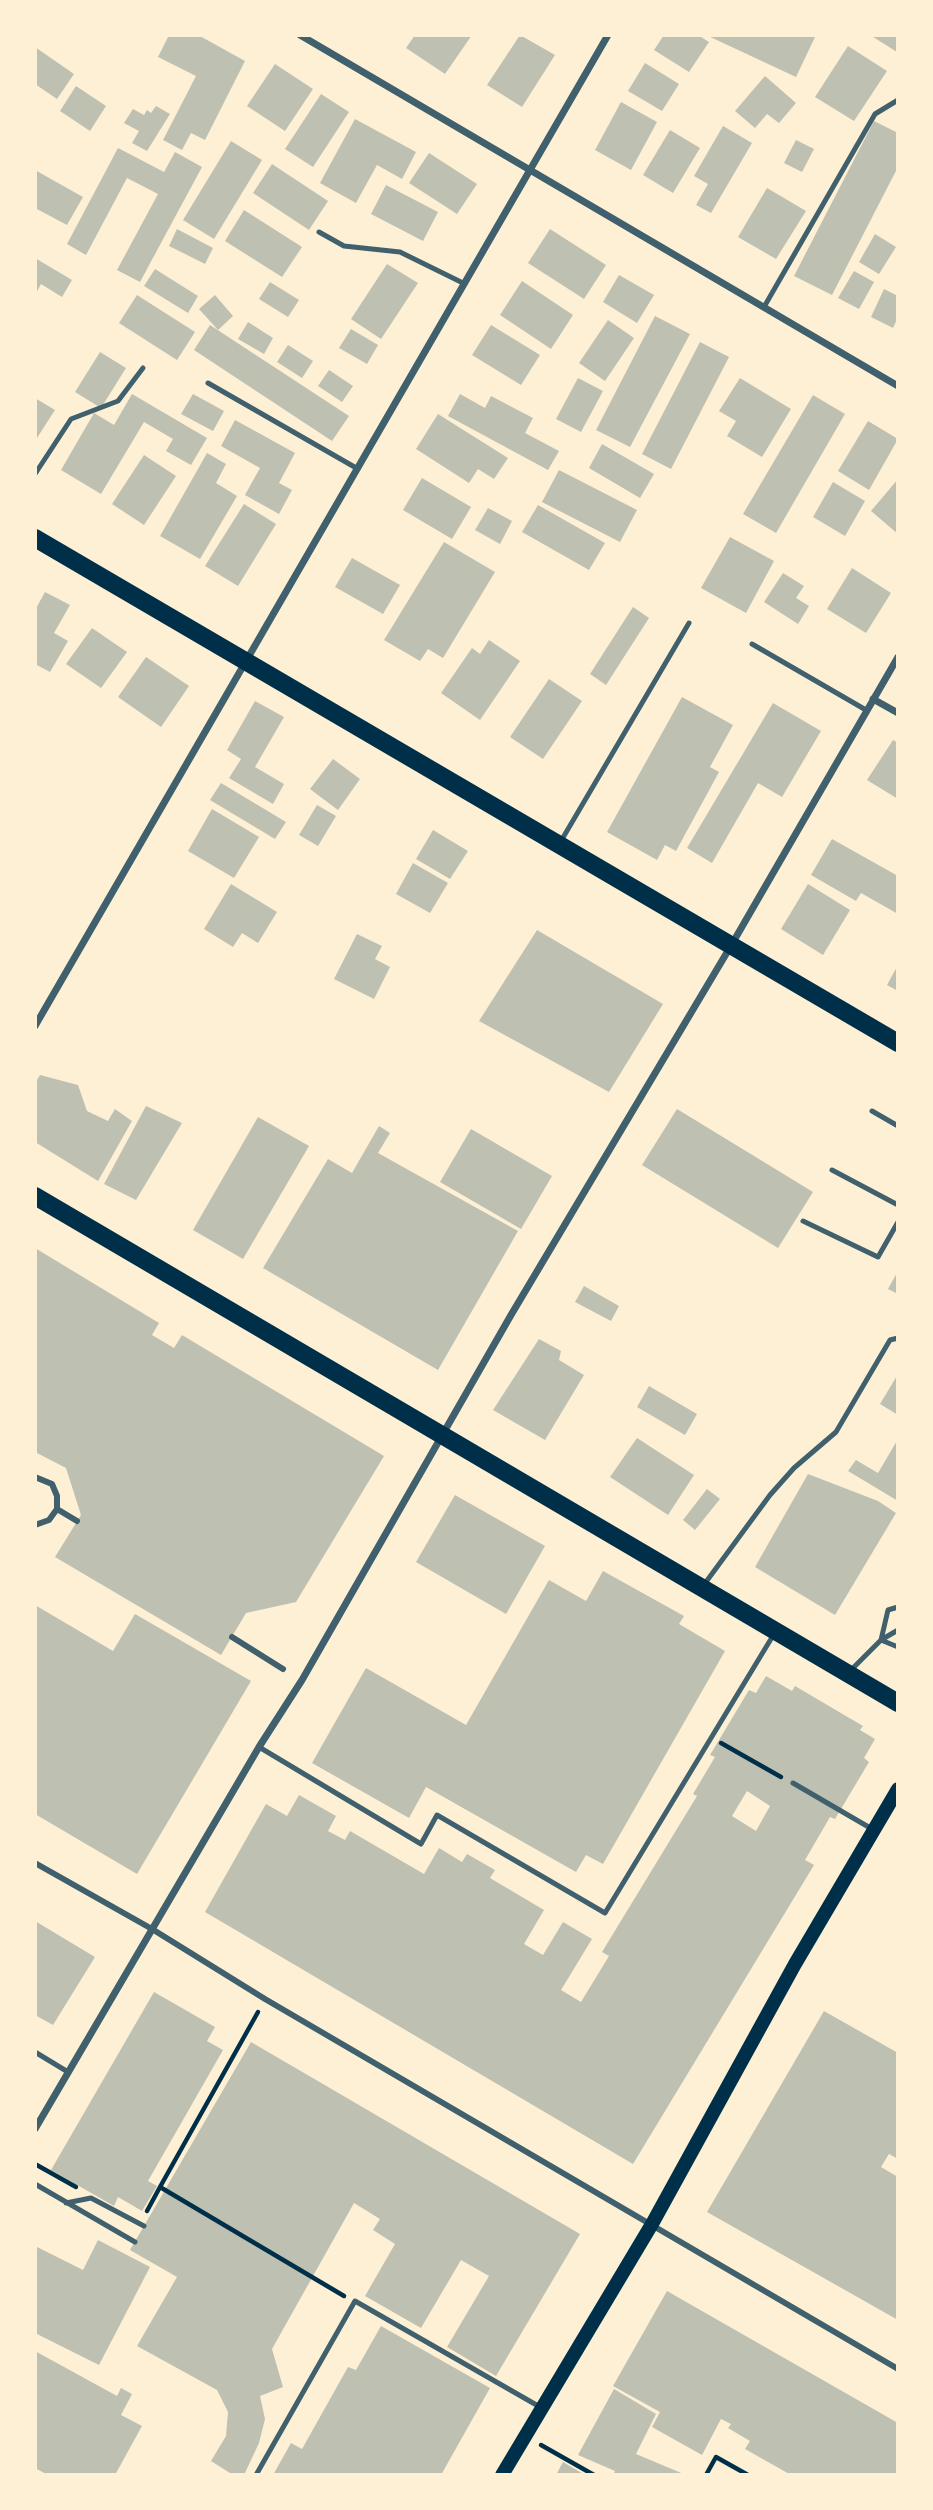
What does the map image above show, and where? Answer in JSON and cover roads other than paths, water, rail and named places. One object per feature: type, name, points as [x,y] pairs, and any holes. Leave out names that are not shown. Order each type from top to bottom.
[{"type":"main road","points":[[35,538],[898,1043]]},
{"type":"main road","points":[[35,1196],[444,1433],[898,1703]]},
{"type":"main road","points":[[502,2475],[652,2224],[795,1964],[898,1789]]},
{"type":"street","points":[[300,35],[898,386]]},
{"type":"street","points":[[35,1026],[608,35]]},
{"type":"street","points":[[35,2129],[259,1747],[303,1680],[444,1433],[898,657]]},
{"type":"street","points":[[873,699],[898,713]]},
{"type":"street","points":[[35,1477],[52,1484],[57,1496],[57,1509],[49,1520],[35,1525]]},
{"type":"street","points":[[57,1509],[77,1521]]},
{"type":"street","points":[[232,1637],[283,1669]]},
{"type":"street","points":[[35,1863],[152,1929],[265,1999],[898,2369]]},
{"type":"lane","points":[[764,307],[875,114],[898,100]]},
{"type":"lane","points":[[319,232],[344,246],[400,252],[465,284]]},
{"type":"lane","points":[[35,474],[71,419],[117,401],[144,368]]},
{"type":"lane","points":[[208,383],[358,469]]},
{"type":"lane","points":[[559,843],[689,623]]},
{"type":"lane","points":[[752,644],[866,710]]},
{"type":"lane","points":[[872,1111],[898,1126]]},
{"type":"lane","points":[[832,1170],[898,1205]]},
{"type":"lane","points":[[803,1221],[878,1257],[898,1222]]},
{"type":"lane","points":[[702,1587],[770,1495],[794,1468],[836,1432],[890,1340],[898,1338]]},
{"type":"lane","points":[[881,1640],[888,1610],[898,1607]]},
{"type":"lane","points":[[849,1673],[881,1640],[898,1630]]},
{"type":"lane","points":[[259,1747],[421,1844],[437,1815],[605,1913],[776,1631]]},
{"type":"lane","points":[[881,1640],[898,1647]]},
{"type":"lane","points":[[793,1783],[874,1830]]},
{"type":"lane","points":[[35,2052],[68,2072]]},
{"type":"lane","points":[[35,2184],[135,2242]]},
{"type":"lane","points":[[66,2203],[92,2199],[144,2226]]},
{"type":"lane","points":[[256,2475],[354,2302],[542,2408]]}]
